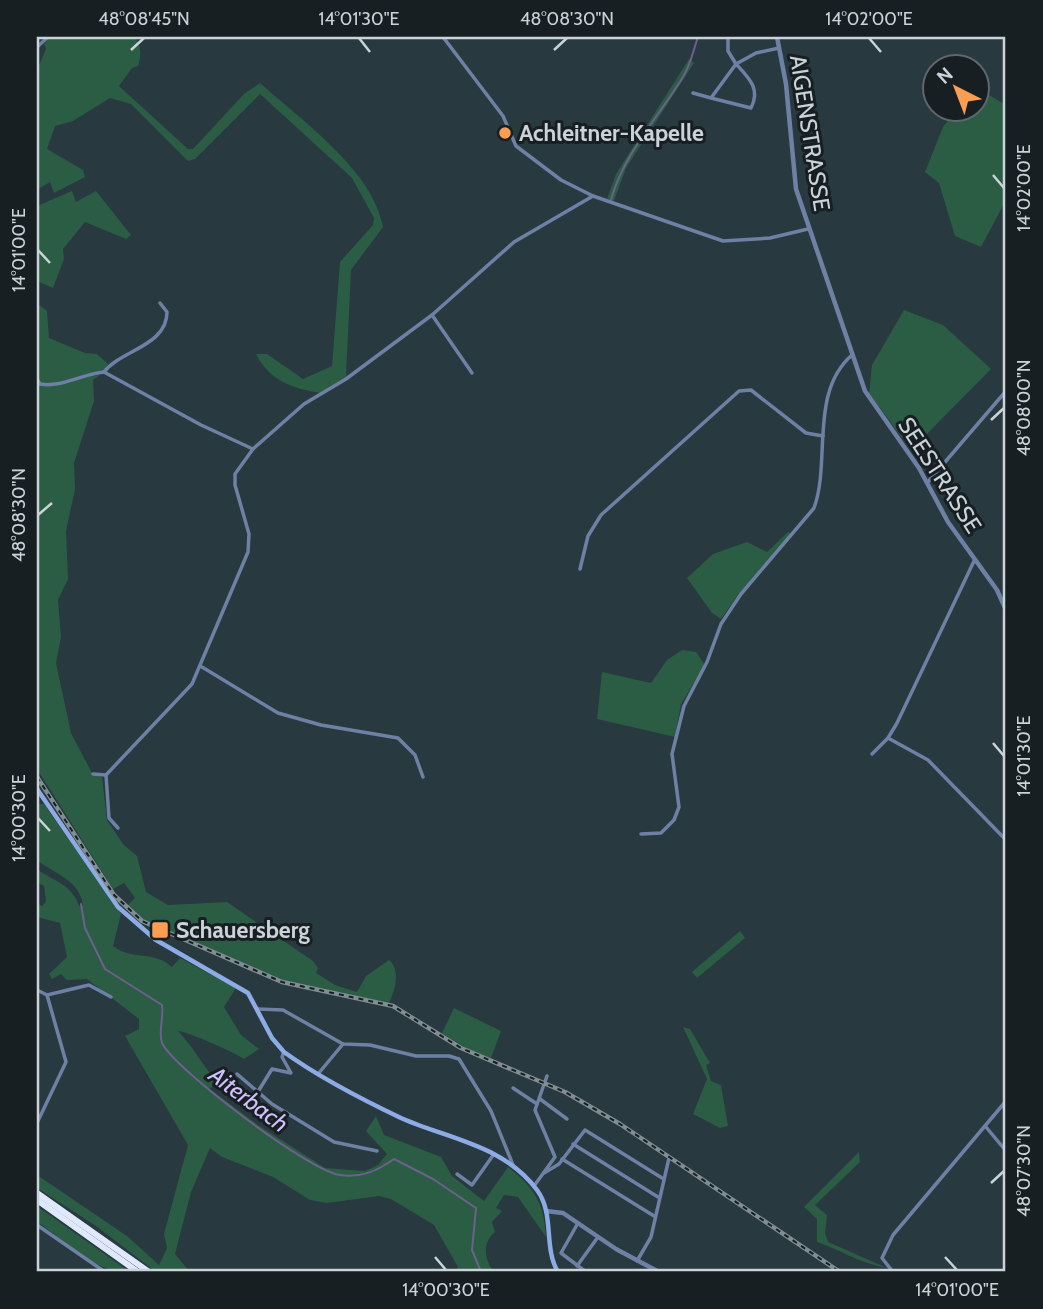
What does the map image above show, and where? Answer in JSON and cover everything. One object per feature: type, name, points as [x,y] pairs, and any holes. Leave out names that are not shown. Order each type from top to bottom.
[{"type":"highway","points":[[37,1193],[149,1272]]},
{"type":"highway","points":[[37,1200],[138,1272]]},
{"type":"main road","points":[[37,789],[39,799],[123,912],[156,940],[248,993],[272,1038],[284,1052],[318,1074],[402,1118],[471,1141],[494,1154],[534,1186],[546,1211],[550,1254],[558,1272]]},
{"type":"street","points":[[37,46],[48,37]]},
{"type":"street","points":[[443,37],[503,116],[516,146],[546,171],[593,196],[723,241],[770,239],[808,229]]},
{"type":"street","points":[[692,93],[747,108],[753,106],[753,84],[728,51],[728,37]]},
{"type":"street","name":"AIGENSTRASSE","points":[[777,37],[796,189],[853,354]]},
{"type":"street","points":[[711,98],[736,64],[756,53],[779,48]]},
{"type":"street","points":[[93,774],[107,774],[183,695],[202,667],[248,552],[248,534],[235,485],[235,474],[253,449],[304,404],[346,379],[432,315],[514,242],[593,196]]},
{"type":"street","points":[[104,372],[110,365],[156,336],[167,322],[167,313],[160,303]]},
{"type":"street","points":[[432,315],[472,373]]},
{"type":"street","points":[[641,834],[661,833],[674,820],[678,807],[672,754],[684,706],[729,612],[814,508],[819,495],[822,436],[829,393],[853,354]]},
{"type":"street","name":"SEESTRASSE","points":[[853,354],[872,404],[912,458],[948,522],[997,590],[1006,610]]},
{"type":"street","points":[[37,379],[40,384],[52,386],[89,373],[104,372],[201,425],[253,449]]},
{"type":"street","points":[[579,569],[588,536],[601,515],[739,391],[751,390],[806,433],[822,436]]},
{"type":"street","points":[[927,483],[1006,391]]},
{"type":"street","points":[[872,754],[888,738],[975,559]]},
{"type":"street","points":[[202,667],[278,713],[321,725],[398,738],[415,755],[423,777]]},
{"type":"street","points":[[888,738],[928,760],[1006,840]]},
{"type":"street","points":[[107,774],[109,818],[118,828]]},
{"type":"street","points":[[37,989],[46,993],[80,985],[97,988],[111,997]]},
{"type":"street","points":[[37,1123],[66,1062],[46,993]]},
{"type":"street","points":[[258,1009],[283,1010],[343,1044],[370,1045],[416,1056],[449,1056],[458,1059],[500,1128],[513,1160],[512,1167]]},
{"type":"street","points":[[318,1074],[343,1044]]},
{"type":"street","points":[[259,1090],[272,1069],[291,1073],[282,1056],[284,1052]]},
{"type":"street","points":[[237,1074],[259,1090],[272,1104],[334,1142],[377,1151]]},
{"type":"street","points":[[534,1186],[556,1153],[537,1117],[537,1104],[547,1076]]},
{"type":"street","points":[[513,1088],[537,1104]]},
{"type":"street","points":[[540,1099],[567,1119]]},
{"type":"street","points":[[893,1272],[882,1258],[893,1235],[1006,1101]]},
{"type":"street","points":[[986,1127],[1006,1151]]},
{"type":"street","points":[[544,1173],[562,1159],[587,1130],[662,1178]]},
{"type":"street","points":[[573,1144],[658,1197]]},
{"type":"street","points":[[457,1174],[472,1185],[494,1154]]},
{"type":"street","points":[[637,1261],[649,1241],[662,1178],[669,1158]]},
{"type":"street","points":[[562,1159],[654,1216]]},
{"type":"street","points":[[546,1211],[561,1212],[637,1261],[659,1272]]},
{"type":"street","points":[[578,1223],[561,1253],[586,1272]]},
{"type":"street","points":[[37,1225],[105,1272]]},
{"type":"street","points":[[578,1266],[598,1237]]},
{"type":"green space","points":[[50,37],[134,37],[140,51],[138,66],[132,68],[119,86],[188,149],[193,149],[244,94],[260,83],[315,130],[351,166],[377,206],[383,227],[351,270],[346,377],[320,393],[300,388],[274,376],[256,354],[267,354],[303,379],[332,366],[340,262],[373,225],[374,218],[352,178],[260,94],[195,159],[188,161],[131,104],[110,98],[73,121],[55,126],[47,149],[83,170],[85,177],[54,193],[50,182],[37,190],[37,70],[46,49],[44,44]]},
{"type":"green space","points":[[689,59],[694,63],[626,168],[614,201],[607,199],[616,174]]},
{"type":"green space","points":[[990,96],[1006,105],[1006,200],[981,247],[955,236],[939,183],[925,172],[947,122],[990,122]]},
{"type":"green space","points":[[72,191],[76,202],[96,191],[131,235],[126,239],[85,222],[63,249],[64,259],[53,288],[37,281],[37,206]]},
{"type":"green space","points":[[37,303],[47,311],[49,338],[85,353],[97,354],[108,364],[103,371],[68,380],[100,375],[93,380],[94,401],[74,463],[75,489],[66,531],[68,579],[58,600],[61,637],[56,663],[71,733],[93,775],[102,777],[107,820],[123,844],[137,856],[146,892],[168,905],[227,902],[313,961],[318,968],[316,973],[335,985],[357,992],[366,976],[389,960],[396,975],[389,1003],[271,977],[142,919],[127,906],[135,898],[124,883],[113,889],[37,769]]},
{"type":"green space","points":[[904,310],[943,325],[991,369],[911,450],[869,393],[872,365]]},
{"type":"green space","points":[[788,532],[791,534],[738,595],[721,619],[712,613],[687,578],[713,554],[747,542],[767,552]]},
{"type":"green space","points":[[682,650],[696,652],[705,665],[681,704],[675,737],[597,719],[602,672],[651,683],[667,660]]},
{"type":"green space","points":[[37,804],[44,804],[121,914],[113,946],[120,951],[158,959],[172,967],[180,958],[236,988],[224,1007],[241,1035],[259,1049],[244,1059],[178,1031],[216,1081],[210,1089],[258,1125],[325,1168],[365,1171],[378,1165],[387,1154],[366,1131],[376,1116],[384,1135],[441,1157],[452,1176],[484,1201],[508,1167],[525,1182],[536,1197],[543,1215],[546,1237],[518,1197],[504,1195],[496,1208],[502,1211],[492,1222],[495,1232],[486,1246],[486,1257],[494,1272],[456,1272],[458,1267],[434,1225],[391,1199],[379,1196],[327,1203],[310,1200],[273,1177],[222,1157],[210,1148],[191,1192],[175,1254],[190,1272],[156,1272],[96,1226],[37,1188],[37,1175],[127,1236],[159,1265],[167,1248],[164,1234],[188,1145],[125,1036],[139,1029],[139,1019],[87,979],[67,980],[61,974],[52,979],[49,974],[67,957],[60,923],[37,917],[37,903],[42,906],[46,901],[44,886],[37,882],[37,869],[67,888],[79,906],[83,905],[81,896],[71,883],[37,860]]},
{"type":"green space","points":[[740,931],[745,938],[697,978],[692,972]]},
{"type":"green space","points":[[454,1008],[501,1031],[491,1058],[468,1049],[442,1033]]},
{"type":"green space","points":[[683,1027],[690,1029],[710,1063],[706,1065],[711,1081],[721,1085],[728,1126],[720,1128],[693,1114],[707,1079]]},
{"type":"green space","points":[[859,1152],[860,1162],[815,1205],[827,1215],[825,1233],[828,1242],[887,1268],[859,1260],[817,1242],[817,1219],[804,1207]]},
{"type":"green space","points":[[37,1206],[130,1272],[103,1267],[80,1254],[37,1222]]},
{"type":"waterway","points":[[611,200],[624,167],[642,136],[686,72],[698,37]]},
{"type":"waterway","name":"Aiterbach","points":[[81,904],[85,928],[105,969],[162,1005],[162,1043],[191,1074],[245,1118],[325,1170],[348,1176],[362,1174],[394,1159],[433,1179],[476,1208],[472,1250],[481,1272]]},
{"type":"railway","points":[[37,777],[114,895],[142,921],[282,982],[393,1006],[461,1048],[565,1092],[620,1124],[840,1272]]},
{"type":"place","name":"Achleitner-Kapelle","points":[[505,133]]},
{"type":"place","name":"Schauersberg","points":[[160,930]]}]
